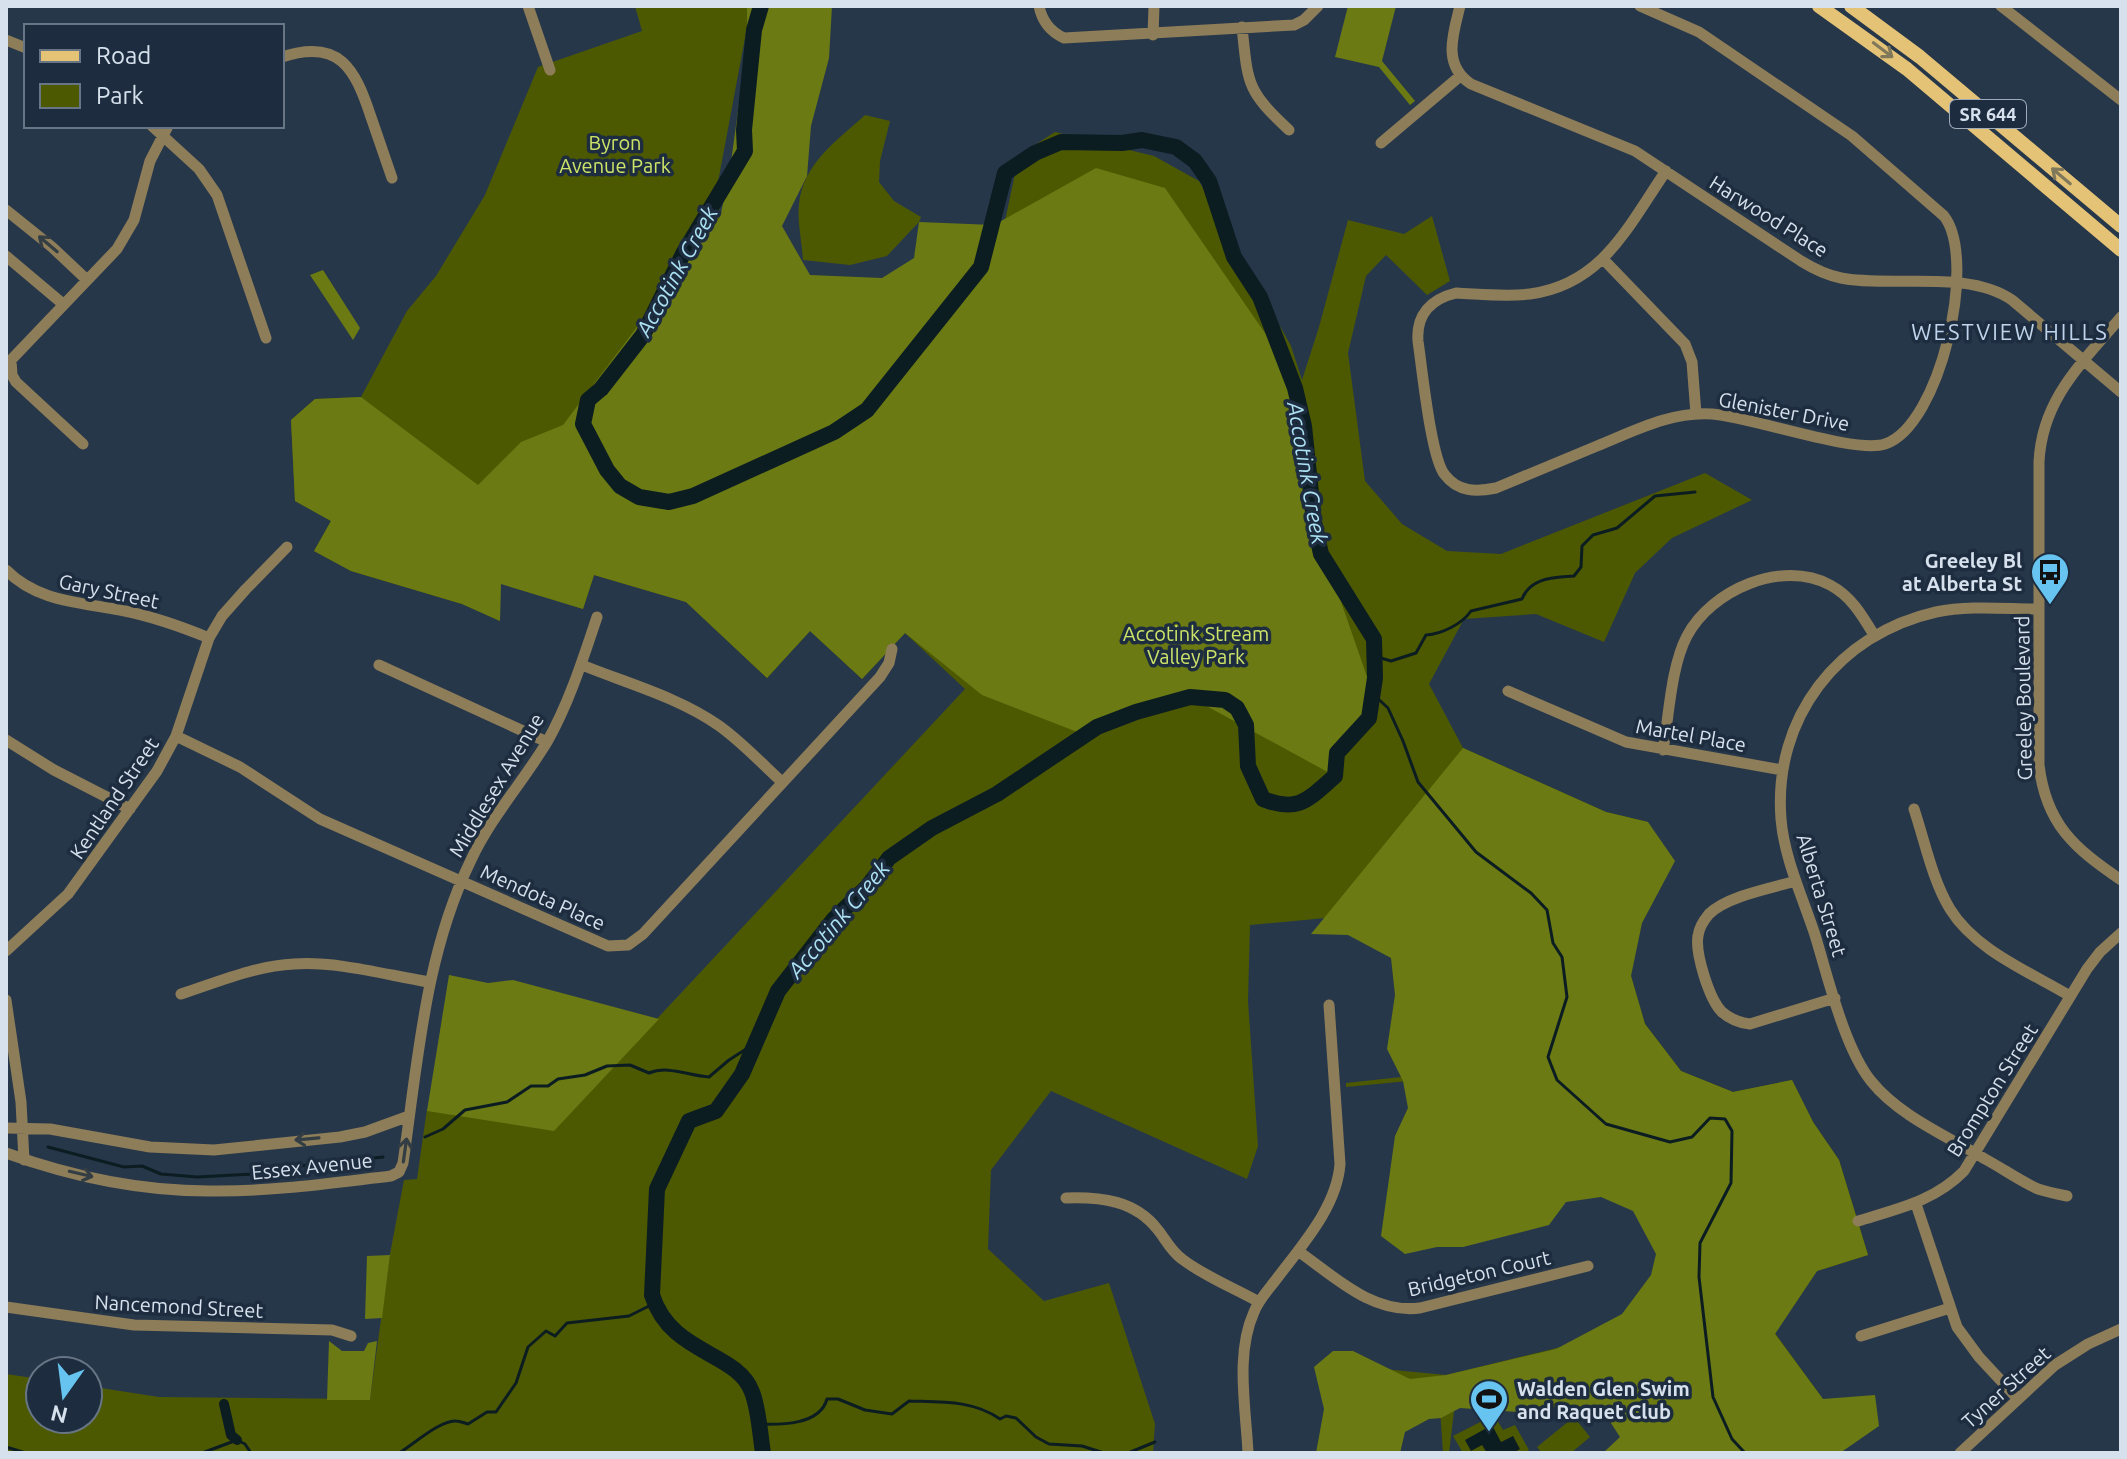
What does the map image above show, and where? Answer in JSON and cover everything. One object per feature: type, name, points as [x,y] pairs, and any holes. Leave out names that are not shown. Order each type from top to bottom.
[{"type":"main road","name":"SR 644","points":[[1819,6],[1907,69],[2121,250]]},
{"type":"main road","name":"SR 644","points":[[1851,6],[1920,57],[2121,226]]},
{"type":"street","points":[[528,6],[550,70]]},
{"type":"street","points":[[1039,6],[1047,25],[1064,38],[1294,25],[1318,6]]},
{"type":"street","points":[[1153,35],[1154,6]]},
{"type":"street","points":[[1381,143],[1459,77],[1451,48],[1460,6]]},
{"type":"street","name":"Glenister Drive","points":[[1640,6],[1699,32],[1852,136],[1944,216],[1953,230],[1955,242],[1953,328],[1947,349],[1911,427],[1886,444],[1862,445],[1737,417],[1696,414],[1654,423],[1496,488],[1470,491],[1455,485],[1444,475],[1436,455],[1417,332],[1423,314],[1435,301],[1456,293],[1518,295],[1544,291],[1584,274],[1604,260],[1666,171]]},
{"type":"street","points":[[2001,6],[2121,100]]},
{"type":"street","points":[[1242,27],[1252,91],[1289,130]]},
{"type":"street","points":[[284,56],[320,51],[346,64],[359,82],[392,178]]},
{"type":"street","name":"Harwood Place","points":[[1459,77],[1635,151],[1801,261],[1827,274],[1855,280],[1983,286],[2004,295],[2121,392]]},
{"type":"street","points":[[83,444],[16,382],[10,366],[13,356],[108,260],[125,236],[139,204],[150,161],[165,131],[199,169],[217,195],[266,338]]},
{"type":"street","points":[[6,210],[87,280]]},
{"type":"street","points":[[6,256],[63,304]]},
{"type":"street","points":[[1604,260],[1685,344],[1692,362],[1696,414]]},
{"type":"street","name":"Greeley Boulevard","points":[[2121,317],[2056,398],[2041,435],[2039,462],[2039,765],[2046,801],[2074,845],[2121,880]]},
{"type":"street","name":"Kentland Street","points":[[6,951],[68,894],[157,771],[176,736],[209,638],[222,616],[287,547]]},
{"type":"street","name":"Gary Street","points":[[6,570],[21,583],[46,596],[154,618],[209,638]]},
{"type":"street","points":[[1663,750],[1684,642],[1702,615],[1731,593],[1776,577],[1815,579],[1847,598],[1874,635]]},
{"type":"street","name":"Alberta Street","points":[[2039,609],[1940,611],[1903,621],[1874,635],[1839,662],[1814,692],[1795,726],[1782,770],[1781,822],[1796,881],[1835,998],[1857,1059],[1876,1087],[1903,1109],[2034,1187],[2067,1196]]},
{"type":"street","name":"Middlesex Avenue","points":[[409,1116],[429,982],[443,930],[462,880],[489,826],[547,742],[582,665],[597,617]]},
{"type":"street","name":"Mendota Place","points":[[176,736],[240,767],[320,819],[608,946],[628,945],[643,934],[880,677],[889,663],[892,649]]},
{"type":"street","points":[[379,665],[547,742]]},
{"type":"street","points":[[582,665],[707,718],[730,734],[782,782]]},
{"type":"street","name":"Martel Place","points":[[1508,691],[1615,738],[1663,750],[1782,770]]},
{"type":"street","points":[[6,740],[54,770],[130,809]]},
{"type":"street","points":[[1914,809],[1941,891],[1961,923],[1992,950],[2070,996]]},
{"type":"street","points":[[1796,881],[1727,903],[1707,917],[1699,929],[1697,949],[1710,990],[1722,1012],[1750,1024],[1835,998]]},
{"type":"street","name":"Brompton Street","points":[[1858,1221],[1916,1204],[1957,1179],[1977,1153],[2095,958],[2121,933]]},
{"type":"street","points":[[181,994],[256,970],[293,964],[323,965],[429,982]]},
{"type":"street","points":[[6,1000],[21,1102],[24,1160]]},
{"type":"street","points":[[1248,1453],[1245,1342],[1259,1302],[1298,1251],[1330,1201],[1340,1172],[1329,1005]]},
{"type":"street","name":"Essex Avenue","points":[[6,1128],[50,1129],[150,1147],[214,1150],[340,1137],[365,1132],[409,1116],[399,1172],[391,1176],[304,1187],[249,1191],[173,1189],[93,1177],[6,1153]]},
{"type":"street","points":[[1066,1198],[1107,1199],[1130,1207],[1147,1219],[1185,1262],[1259,1302]]},
{"type":"street","points":[[1916,1204],[1957,1327],[1969,1345],[2018,1399]]},
{"type":"street","name":"Bridgeton Court","points":[[1298,1251],[1369,1300],[1396,1309],[1420,1308],[1588,1266]]},
{"type":"street","name":"Nancemond Street","points":[[6,1307],[134,1325],[332,1330],[351,1336]]},
{"type":"street","points":[[1861,1336],[1950,1308]]},
{"type":"street","name":"Tyner Street","points":[[1960,1453],[2071,1353],[2121,1329]]},
{"type":"green space","name":"Accotink Stream Valley Park","points":[[635,6],[751,6],[718,182],[720,217],[634,382],[1003,230],[1019,155],[1055,132],[1154,156],[1199,181],[1291,346],[1302,380],[1348,220],[1404,234],[1432,216],[1450,281],[1427,295],[1386,255],[1366,276],[1348,353],[1365,481],[1402,524],[1447,551],[1501,554],[1705,473],[1752,500],[1672,538],[1635,573],[1604,642],[1536,614],[1464,619],[1429,684],[1463,748],[1606,812],[1648,822],[1619,897],[1631,976],[1645,1024],[1681,1071],[1733,1092],[1792,1080],[1813,1122],[1839,1160],[1868,1255],[1817,1271],[1775,1333],[1836,1417],[1648,1419],[1456,1395],[1449,1453],[1443,1453],[1439,1395],[1322,1363],[1446,1375],[1656,1324],[1677,1258],[1632,1180],[1429,1079],[1346,1087],[1346,1083],[1429,1074],[1419,936],[1336,917],[1250,925],[1248,1001],[1258,1146],[1247,1179],[1051,1091],[991,1170],[988,1249],[1044,1301],[1109,1283],[1155,1424],[1153,1453],[6,1453],[6,1374],[24,1377],[24,1435],[104,1435],[104,1388],[159,1397],[370,1399],[390,1254],[404,1180],[417,1179],[427,1109],[554,1129],[965,689],[905,633],[862,679],[810,631],[767,678],[686,602],[594,575],[583,609],[501,583],[496,595],[500,621],[462,604],[351,571],[314,551],[331,521],[295,501],[291,420],[315,399],[361,397],[407,311],[436,276],[485,195],[538,67],[642,31]]},
{"type":"green space","points":[[747,6],[832,6],[829,58],[811,126],[807,176],[782,226],[810,275],[882,278],[914,258],[919,222],[994,225],[1096,168],[1165,188],[1287,365],[1329,567],[1373,694],[1335,776],[1190,697],[1085,735],[982,695],[905,633],[862,679],[810,631],[767,678],[686,602],[594,575],[583,609],[501,584],[500,621],[462,604],[351,571],[314,551],[331,521],[295,501],[291,420],[315,399],[361,397],[478,485],[521,442],[563,425],[720,217],[729,177],[747,44]]},
{"type":"green space","points":[[1348,6],[1396,6],[1382,61],[1415,101],[1410,105],[1379,67],[1335,57]]},
{"type":"green space","points":[[865,115],[890,121],[880,161],[879,182],[894,201],[921,217],[919,222],[887,256],[850,265],[803,260],[799,211],[807,176],[833,143]]},
{"type":"green space","points":[[323,270],[360,328],[353,340],[310,275]]},
{"type":"green space","points":[[1463,748],[1606,812],[1648,822],[1675,861],[1642,923],[1631,976],[1645,1024],[1681,1071],[1733,1092],[1792,1080],[1813,1122],[1839,1160],[1868,1255],[1817,1271],[1775,1334],[1823,1399],[1875,1395],[1879,1426],[1840,1453],[1603,1453],[1620,1437],[1607,1417],[1560,1402],[1518,1412],[1460,1408],[1405,1432],[1400,1453],[1316,1453],[1324,1409],[1314,1367],[1333,1351],[1353,1351],[1410,1379],[1446,1375],[1556,1349],[1622,1314],[1651,1275],[1656,1254],[1633,1211],[1601,1197],[1566,1202],[1549,1225],[1463,1247],[1437,1247],[1405,1254],[1381,1236],[1395,1136],[1408,1108],[1403,1081],[1387,1049],[1395,995],[1391,958],[1348,935],[1311,934]]},
{"type":"green space","points":[[449,975],[488,983],[513,980],[659,1019],[554,1131],[427,1111]]},
{"type":"green space","points":[[390,1255],[382,1318],[365,1319],[367,1256]]},
{"type":"green space","points":[[329,1341],[342,1351],[364,1351],[368,1343],[377,1341],[370,1400],[327,1400]]},
{"type":"green space","name":"Walden Glen Swim and Raquet Club","points":[[1494,1415],[1503,1430],[1515,1425],[1529,1450],[1523,1453],[1463,1453],[1453,1436]]},
{"type":"green space","points":[[1574,1417],[1590,1437],[1571,1453],[1542,1453],[1537,1447]]},
{"type":"shaded area","points":[[1492,1425],[1501,1442],[1513,1436],[1520,1449],[1513,1453],[1487,1453],[1482,1445],[1471,1451],[1465,1440]]},
{"type":"waterway","name":"Accotink Creek","points":[[761,6],[754,30],[744,130],[745,151],[683,254],[643,335],[601,389],[588,400],[583,424],[607,470],[620,486],[639,497],[669,502],[693,496],[834,432],[867,410],[981,267],[1005,173],[1035,153],[1061,142],[1122,143],[1142,140],[1176,147],[1195,161],[1209,181],[1234,257],[1260,297],[1295,388],[1304,426],[1314,522],[1321,554],[1374,639],[1375,678],[1369,718],[1337,753],[1335,776],[1302,802],[1285,805],[1263,799],[1248,766],[1246,725],[1237,708],[1225,700],[1190,697],[1097,727],[997,794],[932,828],[889,858],[867,887],[834,919],[778,991],[742,1074],[716,1111],[689,1121],[657,1189],[652,1295],[661,1315],[674,1330],[733,1368],[744,1379],[756,1406],[763,1453]]},
{"type":"waterway","points":[[1374,656],[1391,661],[1416,653],[1426,635],[1451,628],[1471,611],[1522,599],[1531,586],[1544,580],[1574,576],[1581,567],[1582,546],[1593,535],[1617,528],[1655,496],[1695,492]]},
{"type":"waterway","points":[[1373,694],[1388,708],[1418,782],[1476,852],[1531,893],[1547,910],[1553,943],[1562,957],[1567,997],[1548,1057],[1557,1080],[1606,1124],[1670,1142],[1692,1137],[1710,1118],[1725,1119],[1732,1131],[1731,1183],[1700,1243],[1699,1277],[1713,1397],[1732,1439],[1745,1453]]},
{"type":"waterway","points":[[425,1137],[443,1129],[465,1110],[507,1102],[531,1086],[548,1086],[558,1079],[585,1075],[607,1066],[630,1065],[649,1073],[671,1070],[709,1077],[757,1042]]},
{"type":"waterway","points":[[48,1147],[124,1167],[142,1166],[161,1174],[197,1177],[253,1174],[272,1169],[383,1157]]},
{"type":"waterway","points":[[399,1453],[442,1424],[456,1421],[468,1424],[487,1412],[496,1412],[516,1383],[528,1347],[546,1331],[555,1336],[567,1323],[629,1316],[655,1303]]},
{"type":"waterway","points":[[758,1424],[808,1419],[823,1408],[827,1399],[838,1399],[865,1410],[892,1414],[909,1401],[945,1402],[979,1408],[1000,1419],[1006,1416],[1016,1418],[1036,1437],[1049,1444],[1082,1446],[1104,1453]]},
{"type":"waterway","points":[[224,1404],[231,1435],[237,1440]]},
{"type":"waterway","points":[[202,1453],[237,1440],[245,1444],[251,1453]]},
{"type":"waterway","points":[[1128,1453],[1155,1442]]},
{"type":"waterway","points":[[6,1447],[26,1453]]},
{"type":"waterway","points":[[43,1453],[62,1453]]},
{"type":"place","name":"Greeley Bl at Alberta St","points":[[2050,606]]},
{"type":"place","name":"Walden Glen Swim and Raquet Club","points":[[1489,1433]]},
{"type":"district","name":"WESTVIEW HILLS","points":[[2010,331]]},
{"type":"park label","name":"Byron Avenue Park","points":[[615,154]]}]
